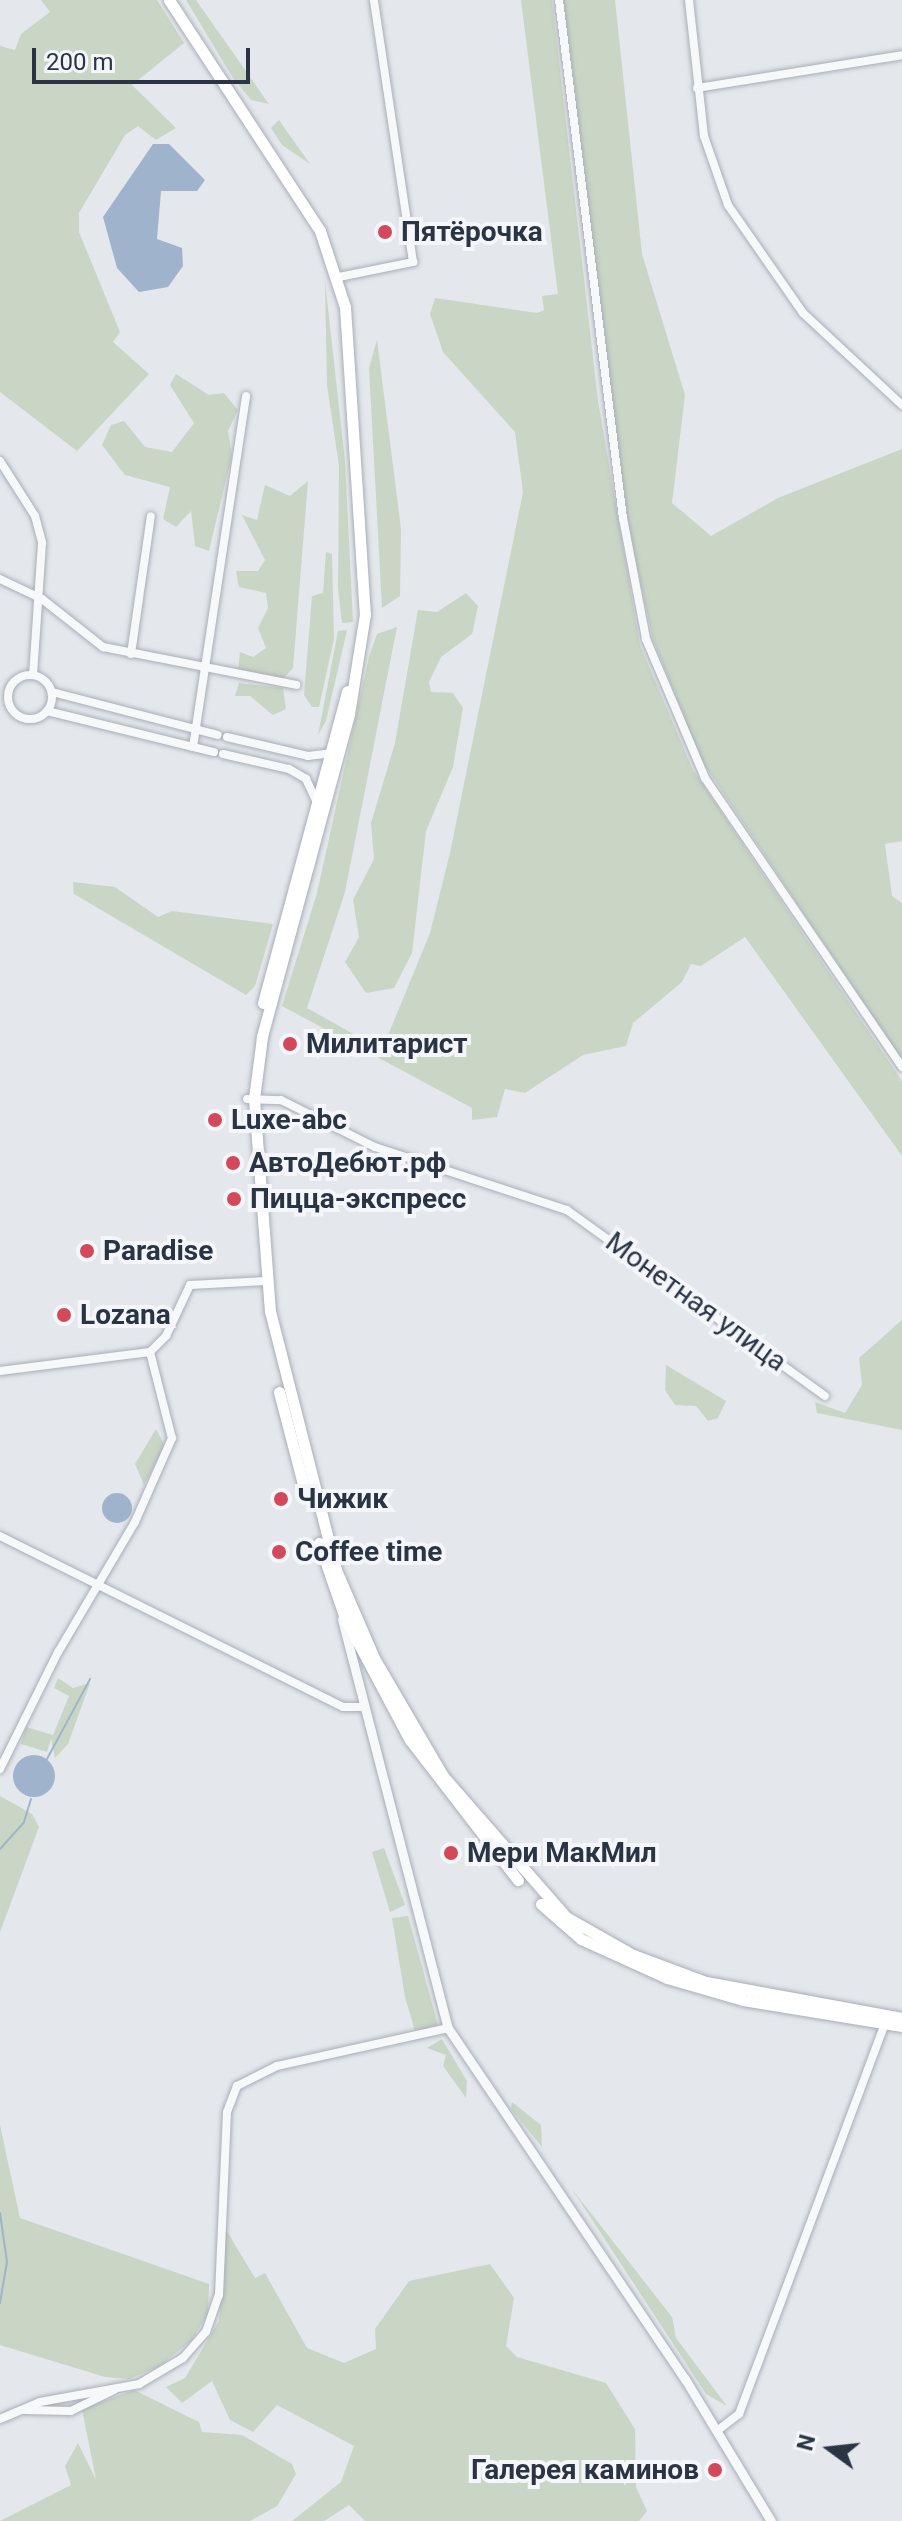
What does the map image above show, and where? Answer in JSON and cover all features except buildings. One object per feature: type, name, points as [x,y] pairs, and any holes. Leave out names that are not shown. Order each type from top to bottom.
[{"type":"main road","points":[[169,0],[310,213],[339,277],[366,561],[357,660],[262,1037],[250,1099]]},
{"type":"main road","points":[[335,753],[262,1008],[250,1099],[262,1282],[278,1388],[338,1600],[462,1816],[581,1939],[704,1990],[902,2026]]},
{"type":"main road","points":[[262,1282],[323,1528],[370,1660],[467,1809],[544,1897],[586,1931],[706,1982],[902,2018]]},
{"type":"street","points":[[339,277],[413,262],[374,0]]},
{"type":"street","points":[[559,0],[623,518],[646,639],[705,778],[902,1067]]},
{"type":"street","points":[[689,0],[697,88],[728,205],[773,277],[839,351],[902,405]]},
{"type":"street","points":[[697,88],[902,55]]},
{"type":"street","points":[[193,747],[246,396]]},
{"type":"street","points":[[0,461],[35,516],[42,599],[33,675]]},
{"type":"street","points":[[131,654],[151,516]]},
{"type":"street","points":[[0,579],[42,599],[92,641],[131,654],[206,671],[296,685]]},
{"type":"street","points":[[33,675],[52,692],[197,730],[308,756],[335,753]]},
{"type":"street","points":[[33,675],[14,682],[9,702],[27,719],[47,711],[296,773],[312,787],[317,810]]},
{"type":"street","points":[[47,711],[52,692]]},
{"type":"street","name":"Монетная улица","points":[[250,1099],[281,1100],[388,1153],[567,1210],[825,1396]]},
{"type":"street","points":[[0,1371],[150,1352],[166,1336],[190,1285],[262,1282]]},
{"type":"street","points":[[0,1769],[171,1449],[150,1352]]},
{"type":"street","points":[[0,1536],[101,1582],[343,1707],[363,1707]]},
{"type":"street","points":[[338,1600],[363,1707],[448,2028],[717,2431],[771,2521]]},
{"type":"street","points":[[354,1671],[370,1660]]},
{"type":"street","points":[[717,2431],[739,2414],[885,2024]]},
{"type":"street","points":[[0,2419],[21,2409],[139,2384],[183,2358],[212,2321],[227,2112],[237,2086],[277,2066],[448,2028]]},
{"type":"street","points":[[21,2409],[71,2411],[122,2386]]},
{"type":"green space","points":[[41,0],[157,0],[184,43],[132,85],[176,128],[156,140],[138,126],[125,135],[79,213],[79,232],[120,332],[113,342],[149,374],[77,451],[0,392],[0,46],[15,50],[21,34],[50,12]]},
{"type":"green space","points":[[186,0],[196,0],[269,104],[251,100],[233,78]]},
{"type":"green space","points":[[521,0],[552,0],[598,401],[640,645],[693,770],[902,1081],[902,1156],[745,937],[701,966],[691,964],[682,982],[633,1023],[626,1046],[583,1055],[525,1093],[505,1089],[497,1117],[472,1120],[472,1108],[282,1006],[317,893],[369,657],[377,634],[397,627],[345,892],[307,1008],[382,1050],[430,933],[450,853],[523,492],[515,432],[443,352],[430,314],[435,298],[537,313],[544,310],[542,296],[558,294]]},
{"type":"green space","points":[[563,0],[615,0],[642,254],[685,395],[672,503],[711,536],[778,498],[902,449],[902,841],[885,844],[892,896],[902,903],[902,1060],[702,761],[653,640],[624,507]]},
{"type":"green space","points":[[279,120],[310,164],[282,145],[271,128]]},
{"type":"green space","points":[[325,281],[345,461],[353,622],[342,623],[338,588],[339,466],[327,385]]},
{"type":"green space","points":[[377,340],[401,529],[400,596],[382,608],[369,368]]},
{"type":"green space","points":[[176,374],[209,395],[224,393],[238,410],[228,431],[232,455],[209,551],[195,546],[191,511],[176,527],[163,519],[170,487],[125,475],[102,445],[111,425],[124,421],[145,447],[172,452],[194,423],[170,385]]},
{"type":"green space","points":[[308,481],[293,668],[283,679],[238,671],[240,652],[253,657],[266,648],[258,628],[268,608],[266,593],[239,587],[236,571],[258,571],[265,560],[242,515],[257,520],[265,485],[290,496]]},
{"type":"green space","points":[[326,552],[332,554],[334,639],[319,707],[312,707],[304,695],[312,596],[323,593]]},
{"type":"green space","points":[[466,593],[478,606],[472,634],[441,657],[429,682],[431,692],[453,693],[463,708],[453,767],[426,831],[412,953],[394,988],[366,993],[345,962],[359,937],[353,900],[374,859],[371,823],[395,743],[418,610],[437,612]]},
{"type":"green space","points":[[347,630],[326,721],[318,735],[338,631]]},
{"type":"green space","points":[[239,683],[283,688],[286,709],[273,715],[250,696],[235,696]]},
{"type":"green space","points":[[73,882],[115,887],[158,917],[172,911],[273,924],[255,986],[246,995],[74,894]]},
{"type":"green space","points":[[902,1320],[902,1430],[817,1413],[815,1402],[845,1413],[862,1385],[859,1358]]},
{"type":"green space","points":[[666,1365],[726,1401],[718,1418],[708,1421],[696,1406],[675,1405],[665,1390]]},
{"type":"green space","points":[[156,1429],[165,1446],[144,1485],[135,1464]]},
{"type":"green space","points":[[58,1678],[73,1688],[90,1683],[68,1744],[55,1758],[51,1739],[47,1752],[21,1744],[26,1727],[53,1735],[69,1696],[54,1688]]},
{"type":"green space","points":[[0,1796],[32,1814],[39,1827],[0,1932]]},
{"type":"green space","points":[[384,1848],[405,1905],[390,1912],[372,1852]]},
{"type":"green space","points":[[408,1916],[438,2025],[434,2029],[415,2031],[405,1997],[392,1918]]},
{"type":"green space","points":[[442,2039],[467,2081],[466,2098],[443,2066],[446,2055],[427,2048]]},
{"type":"green space","points":[[512,2102],[541,2125],[542,2147],[511,2109]]},
{"type":"green space","points":[[0,2125],[20,2218],[209,2284],[208,2314],[191,2341],[158,2367],[129,2379],[105,2377],[0,2345]]},
{"type":"green space","points":[[572,2189],[672,2317],[676,2338],[727,2406],[706,2394]]},
{"type":"green space","points":[[225,2228],[255,2278],[265,2273],[307,2348],[344,2363],[376,2349],[375,2329],[409,2281],[490,2264],[514,2298],[506,2346],[517,2357],[606,2383],[635,2429],[636,2487],[647,2511],[639,2521],[365,2521],[349,2505],[324,2521],[292,2521],[341,2482],[354,2446],[277,2405],[253,2432],[230,2420],[212,2381],[182,2403],[166,2387],[185,2378],[219,2321]]},
{"type":"green space","points":[[134,2390],[199,2422],[202,2432],[242,2435],[292,2464],[296,2474],[277,2506],[250,2521],[0,2521],[71,2485],[65,2466],[78,2443],[96,2480],[82,2409]]},
{"type":"water","points":[[153,144],[169,144],[205,180],[197,191],[161,191],[157,239],[182,248],[183,266],[168,287],[139,292],[117,268],[103,217]]},
{"type":"water","points":[[117,1493],[128,1497],[132,1508],[128,1519],[117,1523],[106,1519],[102,1508],[106,1497]]},
{"type":"water","points":[[34,1755],[49,1761],[55,1776],[49,1791],[34,1797],[19,1791],[13,1776],[19,1761]]},
{"type":"waterway","points":[[47,1759],[90,1679]]},
{"type":"waterway","points":[[0,1849],[24,1822],[31,1799]]},
{"type":"waterway","points":[[0,2213],[7,2262],[0,2303]]},
{"type":"place","name":"Пятёрочка","points":[[385,232]]},
{"type":"place","name":"Милитарист","points":[[290,1044]]},
{"type":"place","name":"Luxe-abc","points":[[215,1120]]},
{"type":"place","name":"АвтоДебют.рф","points":[[233,1163]]},
{"type":"place","name":"Пицца-экспресс","points":[[234,1199]]},
{"type":"place","name":"Paradise","points":[[87,1251]]},
{"type":"place","name":"Lozana","points":[[64,1315]]},
{"type":"place","name":"Чижик","points":[[281,1499]]},
{"type":"place","name":"Coffee time","points":[[279,1552]]},
{"type":"place","name":"Мери МакМил","points":[[451,1853]]},
{"type":"place","name":"Галерея каминов","points":[[715,2470]]}]
